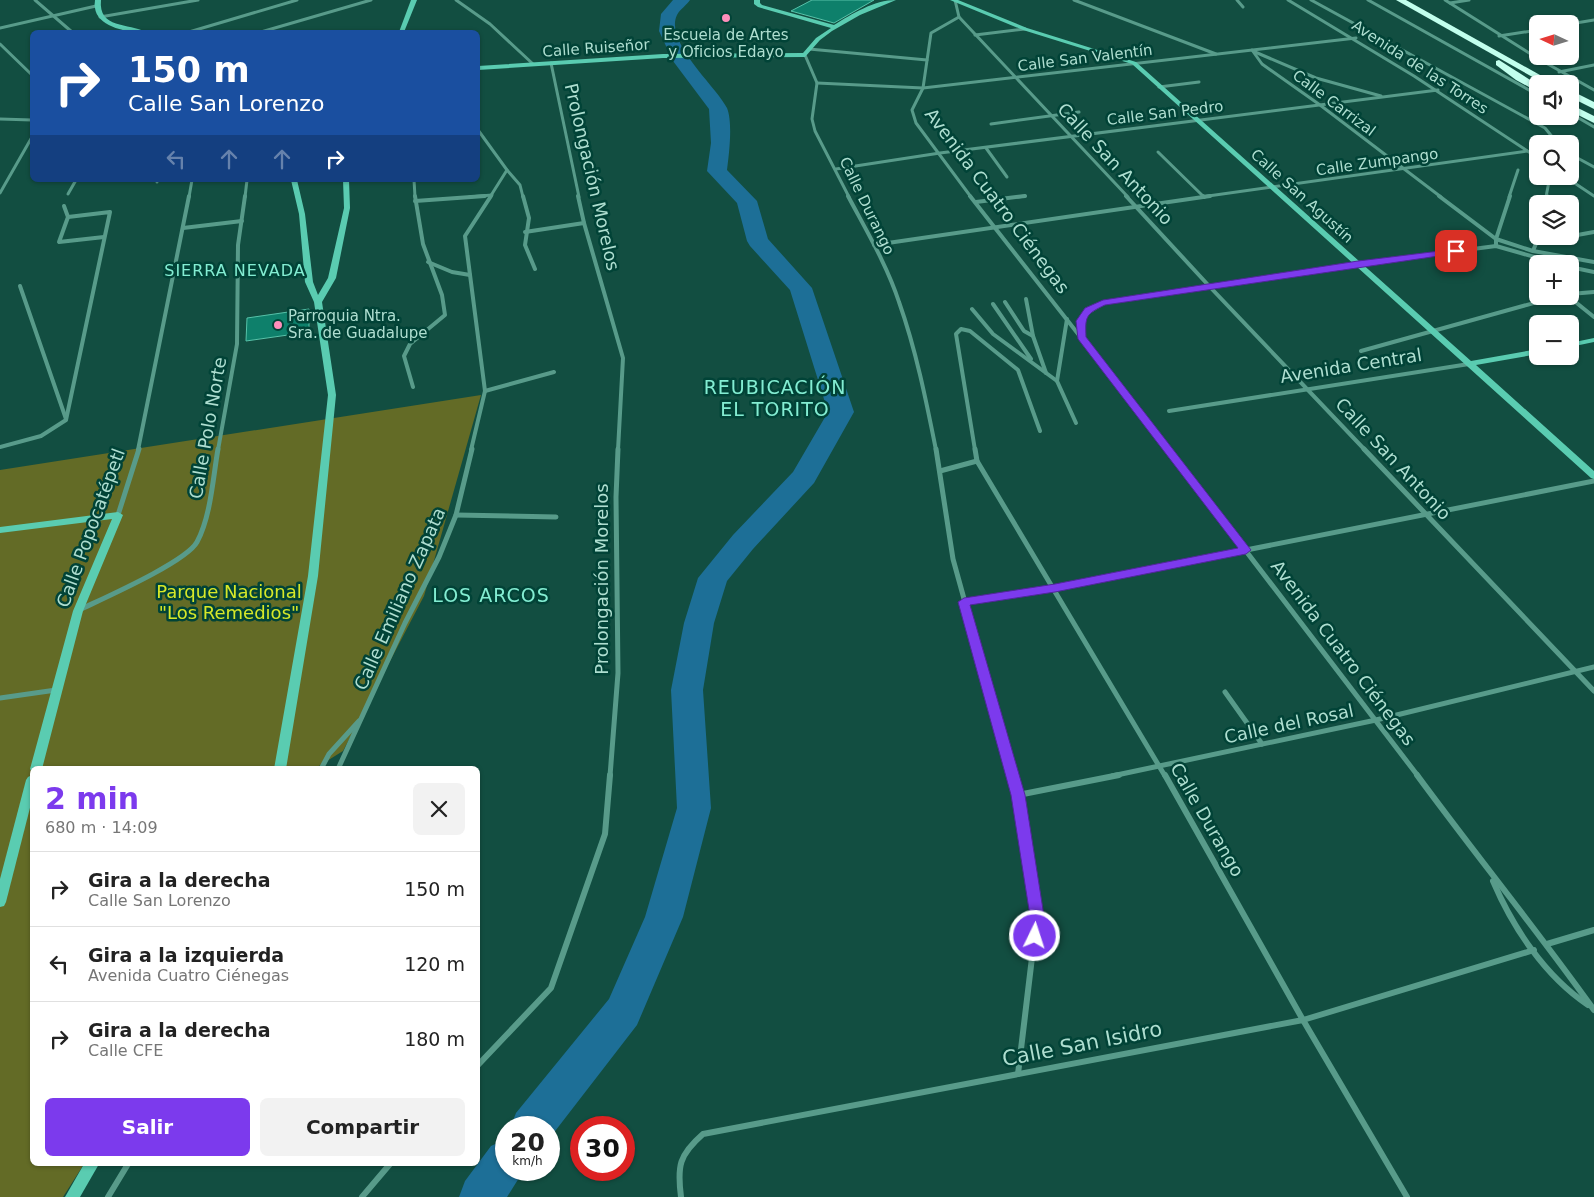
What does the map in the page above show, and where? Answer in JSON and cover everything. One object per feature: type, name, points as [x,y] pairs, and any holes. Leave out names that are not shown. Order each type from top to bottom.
[{"type":"highway","points":[[1388,0],[1529,79]]},
{"type":"highway","points":[[1400,0],[1536,75]]},
{"type":"highway","points":[[1496,61],[1529,84]]},
{"type":"highway","points":[[1511,61],[1540,75]]},
{"type":"highway","points":[[1579,96],[1594,104]]},
{"type":"highway","points":[[1579,106],[1594,114]]},
{"type":"highway","points":[[1579,112],[1594,120]]},
{"type":"street","points":[[36,0],[70,30]]},
{"type":"street","points":[[100,17],[198,0]]},
{"type":"street","points":[[195,30],[297,0]]},
{"type":"street","points":[[268,30],[371,0]]},
{"type":"street","points":[[401,30],[414,0]]},
{"type":"street","points":[[456,0],[490,24],[533,64]]},
{"type":"street","points":[[757,0],[757,4],[760,6],[834,27]]},
{"type":"street","points":[[817,83],[805,55],[809,49],[834,27],[877,4],[893,0]]},
{"type":"street","name":"Calle San Antonio","points":[[954,0],[959,17],[975,35],[1073,137],[1210,287],[1594,691]]},
{"type":"street","name":"Calle San Agustín","points":[[954,0],[1025,29],[1134,63],[1594,476]]},
{"type":"street","points":[[1074,0],[1217,54]]},
{"type":"street","points":[[1237,0],[1243,7]]},
{"type":"street","name":"Avenida de las Torres","points":[[1288,0],[1356,38],[1438,90],[1527,151]]},
{"type":"street","points":[[1311,0],[1544,128],[1550,135]]},
{"type":"street","points":[[1368,0],[1529,90]]},
{"type":"street","points":[[1445,0],[1499,36],[1559,72],[1594,90]]},
{"type":"street","points":[[1450,3],[1469,0]]},
{"type":"street","points":[[0,28],[53,16],[97,3],[100,17],[110,23],[133,30]]},
{"type":"street","name":"Avenida Cuatro Ciénegas","points":[[959,17],[931,33],[923,88],[912,110],[916,123],[993,226],[1082,337],[1376,720],[1491,875],[1548,944],[1593,1009]]},
{"type":"street","points":[[1579,22],[1594,20]]},
{"type":"street","points":[[975,35],[1025,29]]},
{"type":"street","points":[[1499,36],[1529,31]]},
{"type":"street","name":"Calle San Valentín","points":[[817,83],[923,88],[1356,38]]},
{"type":"street","points":[[0,44],[30,74]]},
{"type":"street","points":[[809,49],[927,60]]},
{"type":"street","points":[[1252,50],[1308,76],[1383,97]]},
{"type":"street","name":"Calle Carrizal","points":[[1252,50],[1262,64],[1320,105],[1496,240]]},
{"type":"street","name":"Calle Ruiseñor","points":[[480,68],[663,56],[805,55]]},
{"type":"street","name":"Prolongación Morelos","points":[[480,1064],[551,988],[605,834],[618,673],[616,497],[623,358],[584,223],[551,63]]},
{"type":"street","points":[[1559,72],[1594,65]]},
{"type":"street","points":[[1159,86],[1199,82]]},
{"type":"street","name":"Calle Durango","points":[[817,83],[812,119],[815,131],[874,245],[899,301],[922,380],[940,471],[953,559],[1018,795],[1037,916],[1018,1074]]},
{"type":"street","name":"Calle San Pedro","points":[[836,169],[940,153],[1438,90]]},
{"type":"street","points":[[991,124],[1079,112]]},
{"type":"street","points":[[1579,118],[1594,127]]},
{"type":"street","points":[[0,119],[30,120]]},
{"type":"street","points":[[480,133],[507,170],[520,184],[528,218],[525,245],[535,269]]},
{"type":"street","points":[[0,193],[30,140]]},
{"type":"street","points":[[986,148],[1007,177]]},
{"type":"street","name":"Calle Zumpango","points":[[874,245],[993,226],[1527,151]]},
{"type":"street","points":[[1158,152],[1204,197]]},
{"type":"street","points":[[1579,159],[1594,167]]},
{"type":"street","name":"Calle Emiliano Zapata","points":[[339,766],[405,623],[439,558],[456,515],[485,391],[465,236],[507,170]]},
{"type":"street","points":[[1496,246],[1496,240],[1518,170]]},
{"type":"street","points":[[68,194],[75,182]]},
{"type":"street","name":"Calle Popocatépetl","points":[[37,766],[78,610],[118,515],[141,441],[192,182]]},
{"type":"street","name":"Calle Polo Norte","points":[[78,610],[180,559],[196,544],[204,527],[237,344],[238,245],[247,182]]},
{"type":"street","points":[[281,766],[313,576],[332,395],[318,302],[310,282],[302,214],[294,182]]},
{"type":"street","points":[[318,302],[332,278],[347,208],[346,182]]},
{"type":"street","points":[[413,387],[404,356],[410,344],[445,315],[446,306],[428,262],[415,201],[414,182]]},
{"type":"street","points":[[1578,185],[1594,196]]},
{"type":"street","points":[[415,201],[492,195]]},
{"type":"street","points":[[976,202],[1025,196]]},
{"type":"street","points":[[64,206],[68,217],[59,242],[104,237]]},
{"type":"street","points":[[0,447],[41,436],[66,420],[110,212],[68,217]]},
{"type":"street","points":[[183,228],[242,221]]},
{"type":"street","points":[[525,232],[584,223]]},
{"type":"street","points":[[1579,235],[1594,232]]},
{"type":"street","points":[[1496,240],[1533,251],[1594,262]]},
{"type":"street","points":[[1533,251],[1536,245]]},
{"type":"street","points":[[1082,337],[1081,321],[1088,310],[1103,303],[1358,264],[1496,246],[1529,256]]},
{"type":"street","points":[[428,262],[452,272],[470,275]]},
{"type":"street","points":[[1579,268],[1594,272]]},
{"type":"street","points":[[20,286],[66,420]]},
{"type":"street","points":[[1579,294],[1594,292]]},
{"type":"street","points":[[1026,299],[1033,336],[1046,373]]},
{"type":"street","points":[[1005,302],[1024,331],[1033,336]]},
{"type":"street","points":[[993,304],[1034,364]]},
{"type":"street","points":[[1579,304],[1594,317]]},
{"type":"street","points":[[1361,351],[1529,305]]},
{"type":"street","points":[[972,309],[993,334],[1057,381],[1076,423]]},
{"type":"street","points":[[1057,381],[1067,319]]},
{"type":"street","points":[[940,471],[977,461],[956,334],[961,329],[970,331],[1018,370],[1040,431]]},
{"type":"street","points":[[1579,343],[1594,340]]},
{"type":"street","name":"Avenida Central","points":[[1169,411],[1469,364],[1529,353]]},
{"type":"street","points":[[485,391],[554,372]]},
{"type":"street","name":"Calle Durango","points":[[977,461],[1055,588],[1160,767],[1303,1020],[1407,1197]]},
{"type":"street","points":[[964,602],[1055,588],[1594,481]]},
{"type":"street","points":[[0,530],[118,515]]},
{"type":"street","points":[[456,515],[556,517]]},
{"type":"street","name":"Calle del Rosal","points":[[1018,795],[1160,767],[1376,720],[1594,667]]},
{"type":"street","points":[[0,698],[56,690]]},
{"type":"street","points":[[1225,692],[1262,744]]},
{"type":"street","name":"Calle Emiliano Zapata","points":[[323,766],[329,754],[364,715]]},
{"type":"street","points":[[0,902],[30,788]]},
{"type":"street","name":"Avenida Cuatro Ciénegas","points":[[1491,875],[1500,899],[1534,950],[1567,990],[1593,1009]]},
{"type":"street","points":[[1548,944],[1594,930]]},
{"type":"street","name":"Calle San Isidro","points":[[681,1197],[677,1172],[685,1148],[703,1134],[1303,1020],[1534,950]]},
{"type":"street","points":[[72,1197],[91,1166]]},
{"type":"street","points":[[108,1197],[127,1166]]},
{"type":"street","points":[[362,1197],[388,1166]]},
{"type":"green space","name":"Parque Nacional \"Los Remedios\"","points":[[481,395],[424,596],[343,751],[319,766],[30,766],[30,1166],[83,1166],[63,1197],[0,1197],[0,470]]},
{"type":"building","points":[[812,0],[874,0],[834,23],[791,11]]},
{"type":"building","name":"Parroquia Ntra. Sra. de Guadalupe","points":[[309,309],[309,332],[246,341],[247,318]]},
{"type":"waterway","points":[[541,1116],[623,1012],[664,917],[694,808],[687,690],[699,623],[713,578],[743,542],[804,477],[841,412],[801,288],[758,241],[747,201],[717,171],[721,143],[718,109],[682,61],[667,31],[669,14],[682,0]]},
{"type":"waterway","points":[[481,1197],[495,1177]]},
{"type":"place","name":"Escuela de Artes y Oficios Edayo","points":[[726,18]]},
{"type":"place","name":"Parroquia Ntra. Sra. de Guadalupe","points":[[278,325]]},
{"type":"district","name":"SIERRA NEVADA","points":[[235,270]]},
{"type":"district","name":"REUBICACIÓN EL TORITO","points":[[775,398]]},
{"type":"district","name":"LOS ARCOS","points":[[491,595]]},
{"type":"route","points":[[1035,936],[1037,916],[1018,795],[964,602],[1055,588],[1246,550],[1082,337],[1081,321],[1088,310],[1103,303],[1456,251]]}]
